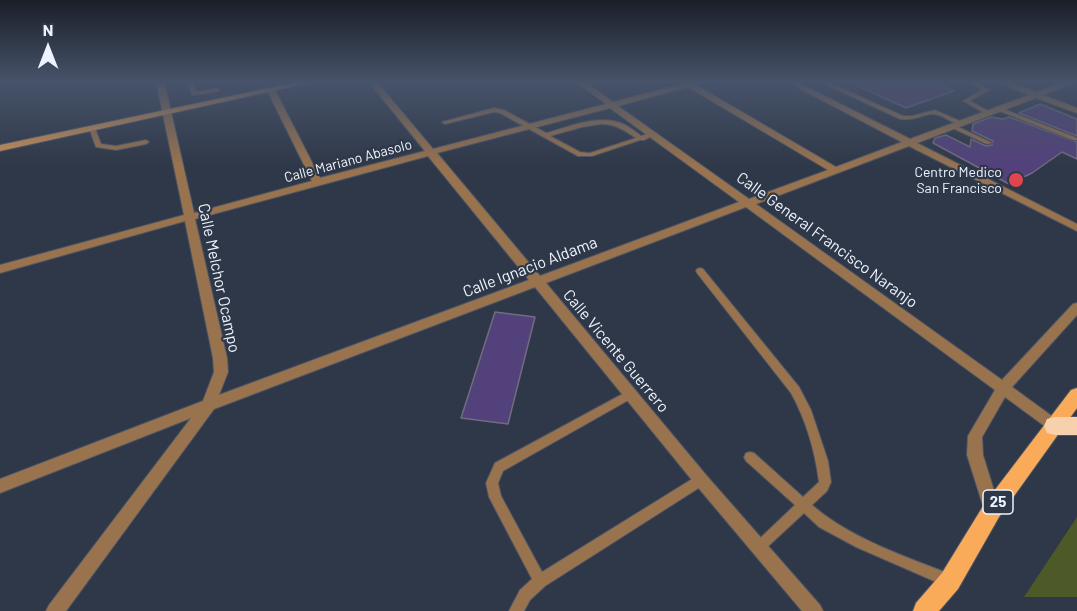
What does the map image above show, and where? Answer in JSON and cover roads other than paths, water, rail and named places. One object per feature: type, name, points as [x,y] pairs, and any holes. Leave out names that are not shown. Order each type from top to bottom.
[{"type":"main road","name":"25","points":[[924,611],[950,581],[992,510],[1066,426],[1077,395]]},
{"type":"street","points":[[0,148],[179,110]]},
{"type":"street","points":[[282,110],[317,182]]},
{"type":"street","name":"Calle Vicente Guerrero","points":[[395,110],[701,480],[814,611]]},
{"type":"street","name":"Calle Mariano Abasolo","points":[[0,269],[317,182],[596,110]]},
{"type":"street","name":"Calle General Francisco Naranjo","points":[[619,110],[1003,388],[1066,426]]},
{"type":"street","points":[[732,110],[835,170]]},
{"type":"street","points":[[845,110],[1077,228]]},
{"type":"street","name":"Calle Ignacio Aldama","points":[[0,486],[209,405],[998,110]]},
{"type":"street","name":"Calle Melchor Ocampo","points":[[55,611],[209,405],[221,372],[220,358],[167,112]]},
{"type":"street","points":[[992,510],[975,455],[975,436],[1003,388],[1077,307]]},
{"type":"lane","points":[[445,122],[495,110],[502,111],[578,154],[590,155],[653,135]]},
{"type":"lane","points":[[886,110],[903,118],[935,112],[989,143]]},
{"type":"lane","points":[[990,110],[1075,139]]},
{"type":"lane","points":[[546,135],[599,122],[609,122],[616,123],[642,139]]},
{"type":"lane","points":[[92,128],[98,146],[105,148],[146,142]]},
{"type":"lane","points":[[700,271],[784,374],[806,410],[825,472],[823,487],[759,547]]},
{"type":"lane","points":[[540,581],[495,497],[492,483],[499,467],[630,394]]},
{"type":"lane","points":[[750,457],[823,523],[860,543],[950,581]]},
{"type":"lane","points":[[516,611],[525,595],[540,581],[701,480]]},
{"type":"place","name":"Centro Medico San Francisco","points":[[1016,180]]}]
